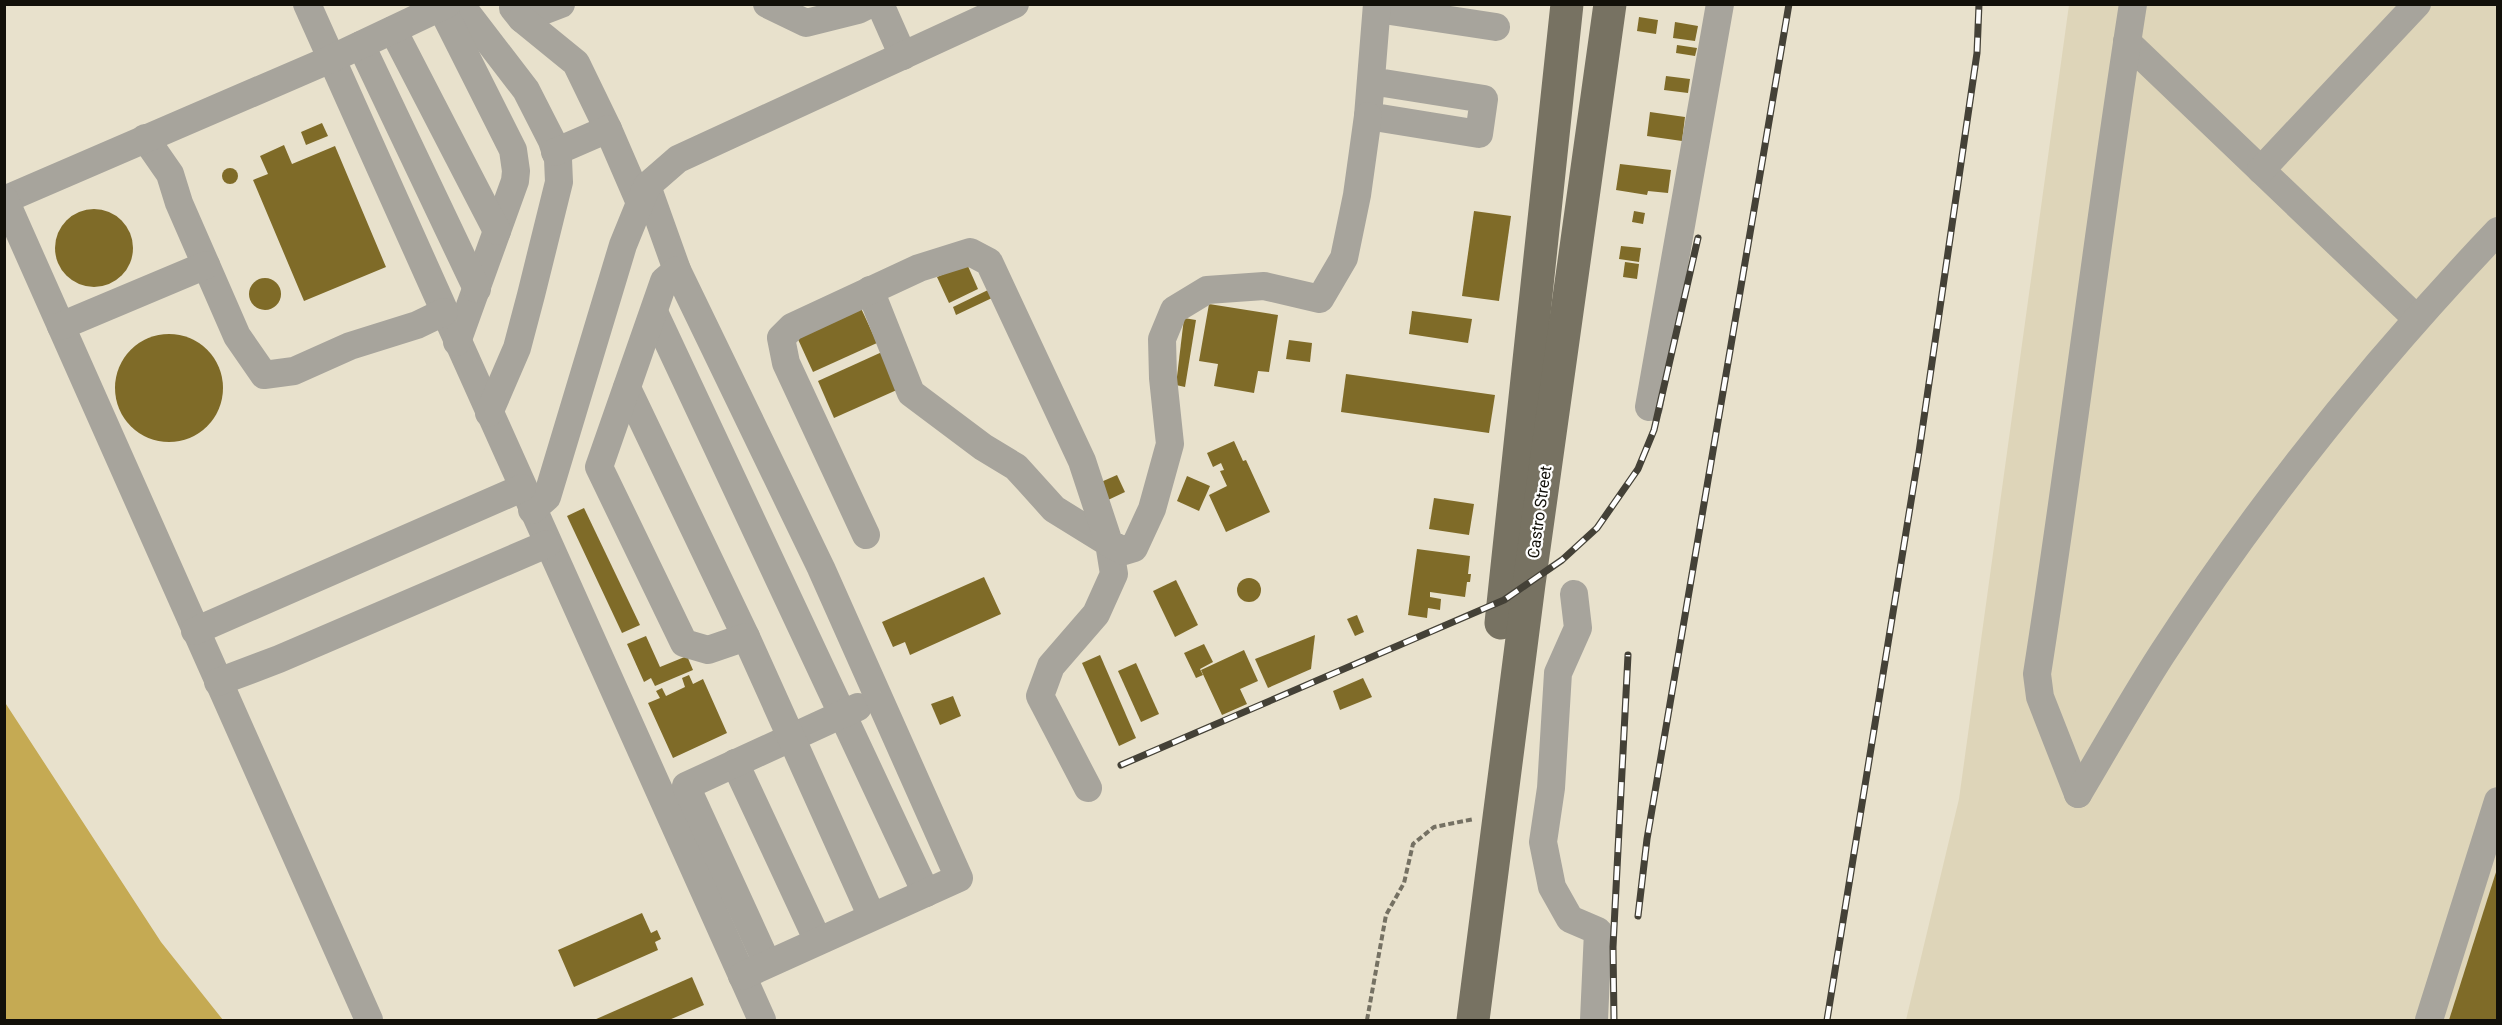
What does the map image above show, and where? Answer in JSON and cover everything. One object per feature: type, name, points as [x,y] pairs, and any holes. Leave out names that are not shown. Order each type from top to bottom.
[{"type":"main road","name":"Castro Street","points":[[1454,1020],[1479,818],[1568,4]]},
{"type":"main road","name":"Castro Street","points":[[1473,1020],[1529,584],[1610,4]]},
{"type":"street","points":[[307,4],[762,1020]]},
{"type":"street","points":[[516,12],[561,4]]},
{"type":"street","points":[[767,4],[806,22],[858,10],[870,4]]},
{"type":"street","points":[[880,4],[903,56]]},
{"type":"street","points":[[195,631],[527,499],[547,497],[623,245],[644,195],[678,159],[1015,4]]},
{"type":"street","points":[[1649,407],[1720,4]]},
{"type":"street","points":[[2133,4],[2112,140],[2067,486],[2037,674],[2040,697],[2078,794],[2163,653],[2237,546],[2345,403],[2416,318],[2498,231]]},
{"type":"street","points":[[2261,170],[2417,4]]},
{"type":"street","points":[[369,1020],[5,200],[331,59],[449,5]]},
{"type":"street","points":[[449,5],[526,90],[552,141],[559,182],[517,348],[489,414]]},
{"type":"street","points":[[449,5],[513,150],[516,171],[515,181],[457,342]]},
{"type":"street","points":[[870,290],[911,393],[983,447],[1016,467],[1054,509],[1124,551],[1134,549],[1152,509],[1170,444],[1163,378],[1162,339],[1174,310],[1208,290],[1264,286],[1320,299],[1344,258],[1368,116],[1377,7],[1496,27]]},
{"type":"street","points":[[516,12],[576,63],[644,195],[677,270],[821,568],[959,878],[742,976]]},
{"type":"street","points":[[393,30],[496,231]]},
{"type":"street","points":[[2127,42],[2416,318]]},
{"type":"street","points":[[361,45],[477,289]]},
{"type":"street","points":[[1368,116],[1479,134],[1484,99],[1371,81]]},
{"type":"street","points":[[555,152],[608,129]]},
{"type":"street","points":[[145,138],[170,174],[237,336],[264,375],[294,371],[350,346],[417,325],[444,312]]},
{"type":"street","points":[[866,536],[786,363],[781,338],[792,327],[870,290],[920,268],[970,252],[990,262],[1082,461],[1109,543],[1114,574],[1096,614],[1051,666],[1040,696],[1088,788]]},
{"type":"street","points":[[61,326],[206,265]]},
{"type":"street","points":[[677,270],[664,281],[599,467],[684,643],[708,650],[746,637]]},
{"type":"street","points":[[654,312],[926,893]]},
{"type":"street","points":[[627,388],[746,637],[872,917]]},
{"type":"street","points":[[218,682],[279,659],[547,544]]},
{"type":"street","points":[[1574,594],[1578,628],[1558,673],[1551,788],[1543,843],[1552,887],[1570,919],[1598,930],[1594,1020]]},
{"type":"street","points":[[767,963],[686,786],[879,698]]},
{"type":"street","points":[[735,763],[818,941]]},
{"type":"street","points":[[2429,1020],[2498,801]]},
{"type":"path","points":[[1367,1020],[1386,915],[1404,883],[1413,844],[1434,827],[1479,818]]},
{"type":"shaded area","points":[[2069,5],[2497,5],[2497,1020],[1906,1020],[1959,799]]},
{"type":"shaded area","points":[[4,701],[161,942],[223,1020],[5,1020]]},
{"type":"building","points":[[1639,17],[1658,20],[1656,34],[1637,31]]},
{"type":"building","points":[[1675,22],[1698,26],[1695,41],[1673,38]]},
{"type":"building","points":[[1677,45],[1697,48],[1695,56],[1676,53]]},
{"type":"building","points":[[1666,76],[1690,79],[1688,93],[1664,90]]},
{"type":"building","points":[[1650,112],[1685,117],[1682,141],[1647,136]]},
{"type":"building","points":[[322,123],[328,136],[306,145],[301,132]]},
{"type":"building","points":[[284,145],[292,164],[335,146],[386,267],[304,301],[253,180],[268,174],[260,156]]},
{"type":"building","points":[[1620,164],[1671,170],[1668,193],[1648,191],[1647,195],[1616,190]]},
{"type":"building","points":[[230,168],[236,170],[238,176],[236,182],[230,184],[224,182],[222,176],[224,170]]},
{"type":"building","points":[[94,209],[109,212],[122,220],[130,233],[133,248],[130,263],[122,276],[109,284],[94,287],[79,284],[66,276],[58,263],[55,248],[58,233],[66,220],[79,212]]},
{"type":"building","points":[[1474,211],[1511,216],[1499,301],[1462,296]]},
{"type":"building","points":[[1634,211],[1645,213],[1643,224],[1632,222]]},
{"type":"building","points":[[1621,246],[1641,248],[1639,262],[1619,259]]},
{"type":"building","points":[[1625,262],[1639,264],[1637,279],[1623,277]]},
{"type":"building","points":[[967,264],[978,289],[949,303],[937,277]]},
{"type":"building","points":[[265,278],[277,282],[281,294],[277,306],[265,310],[253,306],[249,294],[253,282]]},
{"type":"building","points":[[988,290],[992,298],[956,315],[953,307]]},
{"type":"building","points":[[1209,304],[1278,315],[1269,372],[1258,371],[1254,393],[1214,386],[1218,364],[1199,361]]},
{"type":"building","points":[[860,306],[877,343],[813,372],[796,335]]},
{"type":"building","points":[[1412,311],[1472,319],[1468,343],[1409,334]]},
{"type":"building","points":[[1184,318],[1196,320],[1185,387],[1176,385]]},
{"type":"building","points":[[169,334],[190,338],[207,350],[219,367],[223,388],[219,409],[207,426],[190,438],[169,442],[148,438],[131,426],[119,409],[115,388],[119,367],[131,350],[148,338]]},
{"type":"building","points":[[1289,340],[1312,343],[1310,362],[1286,359]]},
{"type":"building","points":[[882,352],[899,389],[834,418],[818,381]]},
{"type":"building","points":[[1346,374],[1495,395],[1489,433],[1341,412]]},
{"type":"building","points":[[1234,441],[1243,461],[1246,460],[1270,512],[1226,532],[1209,495],[1227,486],[1220,471],[1224,470],[1221,463],[1213,467],[1207,453]]},
{"type":"building","points":[[1117,475],[1125,492],[1108,500],[1101,482]]},
{"type":"building","points":[[1187,476],[1210,486],[1199,511],[1177,501]]},
{"type":"building","points":[[1434,498],[1474,504],[1469,535],[1429,529]]},
{"type":"building","points":[[584,508],[640,625],[622,633],[567,516]]},
{"type":"building","points":[[1417,549],[1470,556],[1468,574],[1471,574],[1470,582],[1467,582],[1465,597],[1430,592],[1430,597],[1441,599],[1440,610],[1428,608],[1427,618],[1408,615]]},
{"type":"building","points":[[984,577],[1001,614],[910,655],[905,642],[893,647],[882,622]]},
{"type":"building","points":[[1249,578],[1258,581],[1261,590],[1258,599],[1249,602],[1240,599],[1237,590],[1240,581]]},
{"type":"building","points":[[1176,580],[1198,625],[1175,637],[1153,591]]},
{"type":"building","points":[[1357,615],[1364,632],[1355,636],[1347,619]]},
{"type":"building","points":[[1315,635],[1311,669],[1268,688],[1255,659]]},
{"type":"building","points":[[646,636],[660,667],[687,656],[693,670],[655,686],[651,678],[644,682],[627,644]]},
{"type":"building","points":[[1204,644],[1213,662],[1200,669],[1203,675],[1196,678],[1184,653]]},
{"type":"building","points":[[1244,650],[1258,681],[1240,689],[1247,704],[1222,715],[1201,670]]},
{"type":"building","points":[[1100,655],[1136,738],[1119,746],[1082,663]]},
{"type":"building","points":[[1136,663],[1159,714],[1141,722],[1118,671]]},
{"type":"building","points":[[689,675],[693,684],[703,679],[727,733],[673,758],[648,703],[660,698],[656,691],[662,688],[666,696],[685,687],[682,678]]},
{"type":"building","points":[[1363,678],[1372,697],[1340,710],[1333,691]]},
{"type":"building","points":[[953,696],[961,716],[940,725],[931,704]]},
{"type":"building","points":[[2497,869],[2498,1020],[2449,1020]]},
{"type":"building","points":[[642,913],[651,933],[657,930],[661,939],[655,942],[658,950],[574,987],[558,950]]},
{"type":"building","points":[[692,977],[704,1005],[669,1020],[594,1020]]},
{"type":"railway","points":[[1638,916],[1647,839],[1789,4]]},
{"type":"railway","points":[[1827,1020],[1919,452],[1977,53],[1979,4]]},
{"type":"railway","points":[[1121,765],[1504,600],[1562,560],[1597,528],[1638,469],[1654,430],[1698,238]]},
{"type":"railway","points":[[1614,1020],[1613,947],[1628,655]]}]
